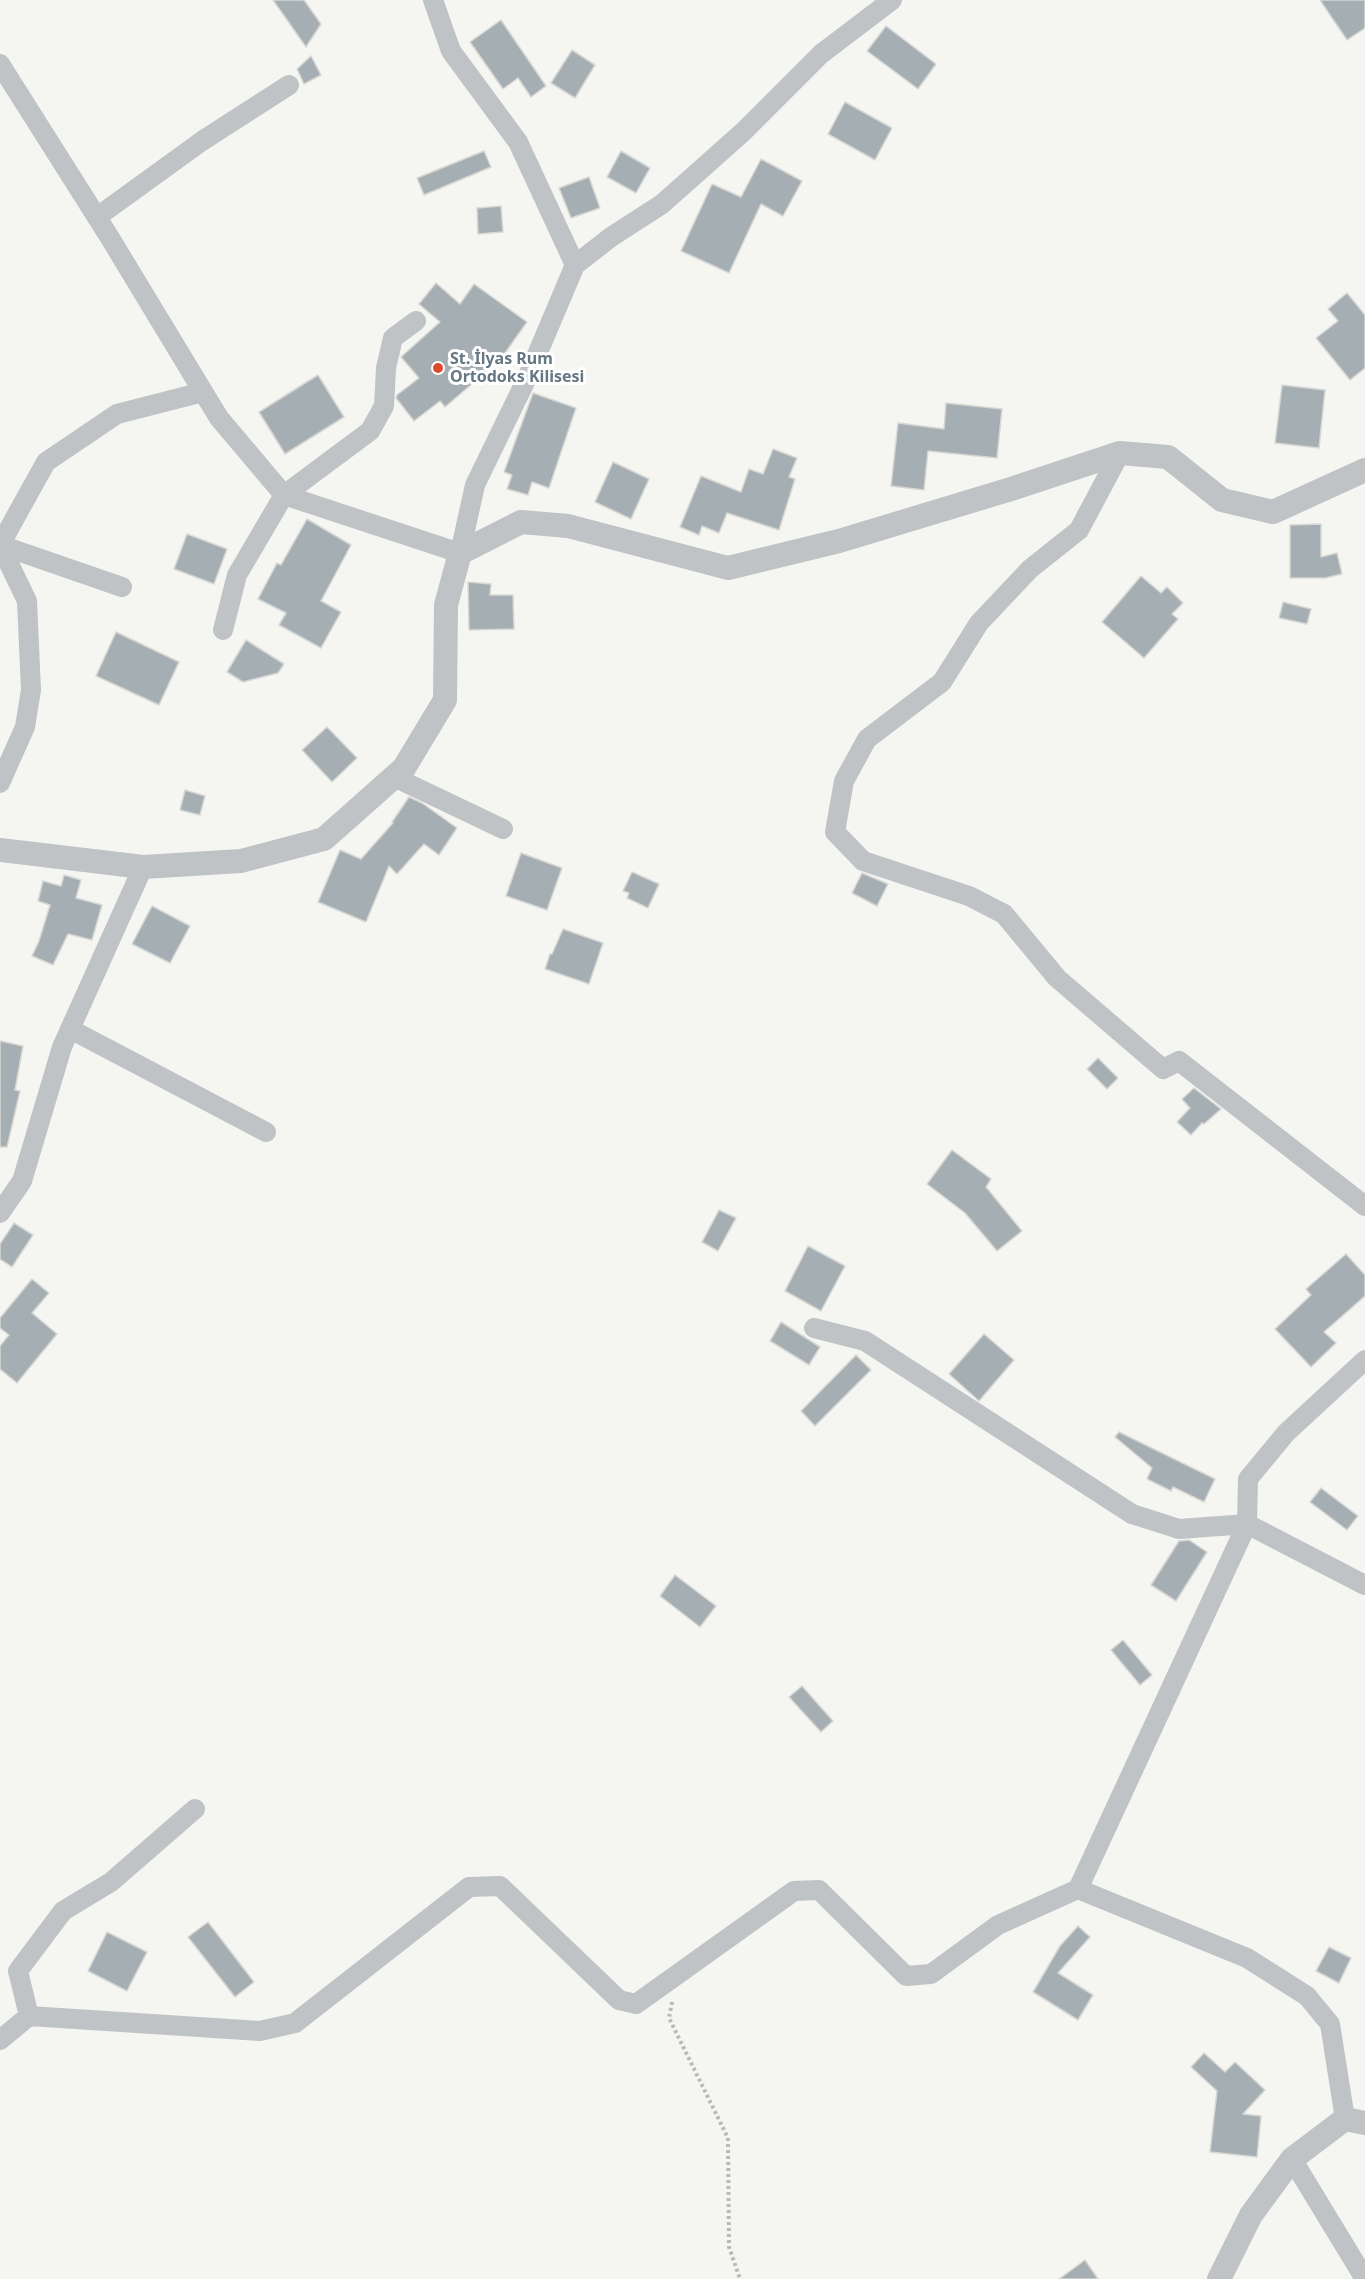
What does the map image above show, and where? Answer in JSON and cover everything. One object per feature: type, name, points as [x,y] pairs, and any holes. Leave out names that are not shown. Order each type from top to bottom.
[{"type":"street","points":[[433,0],[451,51],[518,142],[575,266]]},
{"type":"street","points":[[0,850],[143,867],[241,861],[324,839],[404,768],[445,700],[446,605],[475,485],[528,376],[575,266],[611,237],[662,204],[743,132],[821,54],[892,0]]},
{"type":"street","points":[[0,64],[219,418],[284,495],[460,553],[521,522],[568,526],[728,568],[839,541],[1120,453],[1168,457],[1222,500],[1273,512],[1365,470]]},
{"type":"street","points":[[97,218],[202,141],[289,85]]},
{"type":"street","points":[[223,630],[237,574],[284,495],[370,432],[384,406],[386,368],[393,338],[416,321]]},
{"type":"street","points":[[0,545],[46,462],[117,414],[203,392]]},
{"type":"street","points":[[1120,453],[1079,531],[1030,569],[979,623],[942,682],[867,740],[844,781],[835,832],[863,861],[969,896],[1004,914],[1057,978],[1163,1069],[1179,1061],[1365,1206]]},
{"type":"street","points":[[0,545],[122,587]]},
{"type":"street","points":[[0,545],[27,601],[31,690],[25,727],[0,783]]},
{"type":"street","points":[[394,777],[503,829]]},
{"type":"street","points":[[0,1213],[22,1181],[62,1047],[143,867]]},
{"type":"street","points":[[70,1029],[266,1132]]},
{"type":"street","points":[[814,1328],[866,1341],[1132,1514],[1179,1529],[1247,1524],[1365,1585]]},
{"type":"street","points":[[0,2040],[29,2016],[260,2031],[295,2023],[469,1887],[500,1886],[619,2000],[636,2004],[794,1891],[819,1890],[906,1976],[931,1974],[998,1925],[1078,1889],[1247,1524],[1248,1479],[1286,1433],[1365,1360]]},
{"type":"street","points":[[29,2016],[18,1971],[63,1911],[111,1882],[195,1809]]},
{"type":"street","points":[[1078,1889],[1247,1958],[1307,1996],[1330,2024],[1355,2121],[1292,2159],[1251,2215],[1219,2279]]},
{"type":"street","points":[[1292,2159],[1365,2279]]},
{"type":"path","points":[[669,1980],[672,2007],[669,2018],[728,2138],[729,2247],[740,2279]]},
{"type":"building","points":[[273,0],[304,0],[321,24],[306,47]]},
{"type":"building","points":[[1320,0],[1365,0],[1365,28],[1347,40]]},
{"type":"building","points":[[501,20],[546,86],[531,97],[518,78],[503,89],[470,42]]},
{"type":"building","points":[[886,26],[936,64],[918,89],[867,51]]},
{"type":"building","points":[[572,50],[595,65],[575,98],[551,83]]},
{"type":"building","points":[[311,56],[321,75],[304,84],[297,69]]},
{"type":"building","points":[[845,102],[892,128],[875,160],[828,134]]},
{"type":"building","points":[[484,151],[491,167],[424,195],[417,178]]},
{"type":"building","points":[[621,151],[650,168],[636,193],[607,177]]},
{"type":"building","points":[[761,159],[802,181],[783,216],[761,204],[729,273],[681,251],[712,184],[741,197]]},
{"type":"building","points":[[589,177],[600,208],[571,218],[559,188]]},
{"type":"building","points":[[501,206],[503,232],[478,234],[477,208]]},
{"type":"building","points":[[436,283],[460,304],[474,284],[527,322],[500,360],[445,407],[440,401],[414,421],[396,398],[419,378],[401,357],[440,322],[419,304]]},
{"type":"building","points":[[1347,293],[1365,315],[1365,368],[1350,380],[1316,338],[1338,321],[1328,309]]},
{"type":"building","points":[[318,375],[344,417],[285,454],[259,412]]},
{"type":"building","points":[[1282,385],[1325,390],[1319,448],[1275,443]]},
{"type":"building","points":[[533,393],[576,408],[549,488],[532,482],[528,495],[507,489],[512,475],[504,472]]},
{"type":"building","points":[[946,403],[1002,409],[997,458],[928,451],[924,490],[891,486],[898,423],[944,429]]},
{"type":"building","points":[[773,449],[797,458],[789,477],[795,479],[779,530],[727,513],[719,533],[702,526],[699,535],[680,527],[701,476],[741,492],[749,469],[763,474]]},
{"type":"building","points":[[613,462],[649,479],[631,519],[595,502]]},
{"type":"building","points":[[307,519],[351,545],[321,601],[341,612],[321,648],[279,625],[286,613],[258,599],[277,563],[281,565]]},
{"type":"building","points":[[1321,524],[1321,557],[1337,553],[1342,574],[1325,578],[1290,578],[1290,525]]},
{"type":"building","points":[[187,534],[227,549],[214,584],[174,569]]},
{"type":"building","points":[[1141,576],[1161,593],[1167,587],[1183,603],[1172,614],[1178,619],[1144,658],[1102,622]]},
{"type":"building","points":[[468,582],[491,584],[490,595],[513,595],[514,629],[469,630]]},
{"type":"building","points":[[1283,602],[1311,609],[1307,624],[1279,618]]},
{"type":"building","points":[[116,632],[179,662],[159,705],[96,676]]},
{"type":"building","points":[[246,640],[284,664],[278,673],[243,682],[227,672]]},
{"type":"building","points":[[327,727],[357,758],[332,782],[302,750]]},
{"type":"building","points":[[185,790],[205,796],[200,815],[180,810]]},
{"type":"building","points":[[409,797],[422,803],[457,828],[439,855],[424,844],[397,874],[389,866],[366,922],[318,902],[340,850],[361,859],[393,823]]},
{"type":"building","points":[[521,853],[562,868],[547,910],[506,896]]},
{"type":"building","points":[[632,872],[659,884],[648,908],[627,898],[629,893],[623,891]]},
{"type":"building","points":[[862,873],[888,884],[877,906],[852,893]]},
{"type":"building","points":[[64,875],[81,880],[76,898],[102,905],[92,940],[68,934],[53,965],[32,956],[50,905],[38,901],[43,881],[61,886]]},
{"type":"building","points":[[152,906],[190,926],[170,963],[132,944]]},
{"type":"building","points":[[563,929],[603,943],[589,984],[545,969]]},
{"type":"building","points":[[0,1041],[23,1046],[15,1090],[20,1091],[7,1147],[0,1147]]},
{"type":"building","points":[[1098,1058],[1118,1078],[1107,1089],[1087,1069]]},
{"type":"building","points":[[1194,1088],[1221,1109],[1204,1124],[1202,1123],[1191,1135],[1177,1122],[1190,1108],[1182,1099]]},
{"type":"building","points":[[952,1150],[991,1179],[986,1187],[1022,1231],[997,1251],[965,1213],[927,1184]]},
{"type":"building","points":[[719,1210],[736,1218],[718,1251],[702,1242]]},
{"type":"building","points":[[14,1223],[33,1235],[12,1267],[0,1259],[0,1244]]},
{"type":"building","points":[[808,1246],[845,1266],[821,1311],[785,1291]]},
{"type":"building","points":[[1346,1254],[1365,1275],[1365,1296],[1324,1332],[1336,1343],[1311,1367],[1275,1329],[1311,1295],[1306,1289]]},
{"type":"building","points":[[32,1279],[49,1293],[32,1313],[57,1334],[17,1383],[0,1369],[0,1346],[9,1335],[0,1328],[0,1318]]},
{"type":"building","points":[[781,1322],[820,1347],[809,1365],[770,1341]]},
{"type":"building","points":[[984,1334],[1014,1360],[979,1401],[949,1374]]},
{"type":"building","points":[[856,1355],[871,1370],[815,1426],[801,1411]]},
{"type":"building","points":[[1119,1432],[1215,1479],[1204,1502],[1173,1487],[1171,1491],[1147,1479],[1152,1468],[1115,1437]]},
{"type":"building","points":[[1321,1488],[1358,1516],[1347,1530],[1310,1502]]},
{"type":"building","points":[[1189,1540],[1207,1552],[1176,1601],[1151,1585],[1179,1541]]},
{"type":"building","points":[[675,1575],[716,1606],[700,1627],[660,1596]]},
{"type":"building","points":[[1123,1640],[1152,1675],[1140,1685],[1111,1650]]},
{"type":"building","points":[[802,1686],[833,1721],[821,1732],[789,1697]]},
{"type":"building","points":[[208,1922],[254,1982],[235,1997],[188,1937]]},
{"type":"building","points":[[1078,1926],[1090,1937],[1058,1973],[1093,1995],[1078,2020],[1033,1992],[1060,1946]]},
{"type":"building","points":[[107,1932],[147,1952],[127,1991],[88,1971]]},
{"type":"building","points":[[1329,1947],[1351,1958],[1339,1983],[1316,1971]]},
{"type":"building","points":[[1204,2053],[1225,2072],[1235,2062],[1265,2090],[1243,2114],[1261,2116],[1257,2157],[1210,2152],[1217,2091],[1191,2067]]},
{"type":"building","points":[[1085,2260],[1098,2279],[1059,2279]]},
{"type":"place","name":"St. İlyas Rum Ortodoks Kilisesi","points":[[438,368]]}]
